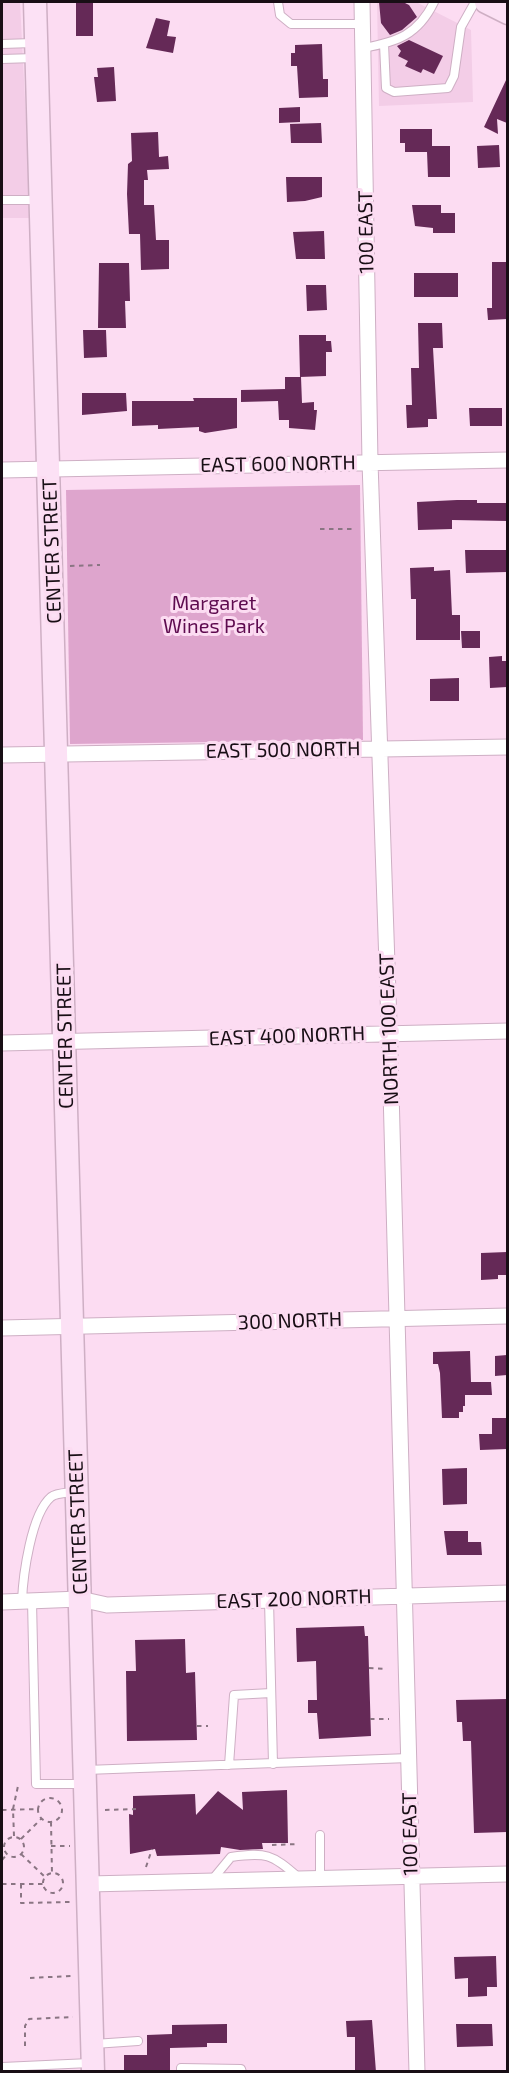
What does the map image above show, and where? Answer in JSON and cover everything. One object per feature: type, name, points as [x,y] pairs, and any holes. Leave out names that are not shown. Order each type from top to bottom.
[{"type":"street","name":"CENTER STREET","points":[[35,2],[58,753],[93,2060]]},
{"type":"street","name":"100 EAST","points":[[362,2],[370,462]]},
{"type":"street","name":"EAST 600 NORTH","points":[[2,470],[507,460]]},
{"type":"street","name":"NORTH 100 EAST","points":[[370,462],[389,1033],[403,1596]]},
{"type":"street","name":"EAST 500 NORTH","points":[[2,755],[507,747]]},
{"type":"street","name":"EAST 400 NORTH","points":[[2,1043],[507,1030]]},
{"type":"street","name":"300 NORTH","points":[[2,1328],[507,1316]]},
{"type":"street","name":"EAST 200 NORTH","points":[[2,1602],[80,1599],[107,1605],[507,1593]]},
{"type":"street","name":"100 EAST","points":[[403,1596],[417,2072]]},
{"type":"street","points":[[89,1884],[507,1874]]},
{"type":"lane","points":[[278,2],[280,15],[291,24],[362,24]]},
{"type":"lane","points":[[363,48],[396,42],[426,19],[434,2]]},
{"type":"lane","points":[[384,44],[386,88],[394,92],[448,88],[454,76],[461,27],[491,4]]},
{"type":"lane","points":[[2,44],[36,51]]},
{"type":"lane","points":[[2,59],[36,51]]},
{"type":"lane","points":[[2,200],[40,200]]},
{"type":"lane","points":[[78,1491],[53,1495],[43,1506],[23,1581],[27,1601],[36,1784],[85,1777],[229,1766],[409,1758]]},
{"type":"lane","points":[[269,1600],[273,1764]]},
{"type":"lane","points":[[229,1766],[234,1695],[271,1693]]},
{"type":"lane","points":[[320,1835],[320,1877]]},
{"type":"lane","points":[[211,1881],[231,1857],[252,1855],[273,1856],[300,1878]]},
{"type":"lane","points":[[2,2067],[93,2060],[138,2041]]},
{"type":"lane","points":[[181,2072],[181,2068],[241,2069],[242,2072]]},
{"type":"path","points":[[320,529],[352,529]]},
{"type":"path","points":[[70,566],[100,565]]},
{"type":"path","points":[[369,1668],[387,1669]]},
{"type":"path","points":[[370,1719],[389,1719]]},
{"type":"path","points":[[197,1726],[208,1726]]},
{"type":"path","points":[[14,1836],[13,1809],[18,1786]]},
{"type":"path","points":[[52,1798],[59,1801],[62,1808],[61,1816],[51,1822],[42,1818],[39,1809],[44,1799],[52,1798]]},
{"type":"path","points":[[2,1810],[39,1809]]},
{"type":"path","points":[[105,1810],[136,1809]]},
{"type":"path","points":[[21,1839],[42,1818]]},
{"type":"path","points":[[51,1822],[52,1873]]},
{"type":"path","points":[[2,1834],[6,1839]]},
{"type":"path","points":[[14,1836],[21,1839],[24,1848],[16,1857],[7,1854],[2,1847],[6,1839],[14,1836]]},
{"type":"path","points":[[264,1846],[299,1844]]},
{"type":"path","points":[[51,1846],[72,1846]]},
{"type":"path","points":[[146,1867],[152,1849]]},
{"type":"path","points":[[2,1860],[7,1854]]},
{"type":"path","points":[[21,1854],[45,1877]]},
{"type":"path","points":[[52,1873],[61,1877],[63,1883],[55,1893],[48,1892],[43,1884],[45,1877],[52,1873]]},
{"type":"path","points":[[2,1884],[43,1884]]},
{"type":"path","points":[[21,1884],[21,1903],[72,1902]]},
{"type":"path","points":[[30,1978],[74,1976]]},
{"type":"path","points":[[25,2046],[25,2026],[29,2019],[74,2017]]},
{"type":"shaded area","points":[[2,2],[20,2],[31,218],[2,218]]},
{"type":"shaded area","points":[[377,2],[416,2],[471,30],[473,102],[379,106]]},
{"type":"green space","name":"Margaret Wines Park","points":[[360,485],[363,740],[70,744],[66,490]]},
{"type":"building","points":[[76,2],[93,2],[93,36],[76,36]]},
{"type":"building","points":[[379,2],[403,2],[409,5],[417,17],[402,30],[390,35],[381,23]]},
{"type":"building","points":[[156,18],[170,21],[167,36],[176,37],[173,53],[146,48]]},
{"type":"building","points":[[409,40],[443,56],[434,74],[423,69],[421,73],[405,66],[408,61],[398,56],[401,51],[397,46]]},
{"type":"building","points":[[322,44],[323,79],[328,79],[328,97],[299,98],[297,66],[291,66],[291,53],[295,53],[295,45]]},
{"type":"building","points":[[114,67],[116,101],[97,102],[94,77],[98,77],[97,68]]},
{"type":"building","points":[[507,78],[507,123],[497,119],[498,134],[484,127]]},
{"type":"building","points":[[300,107],[300,122],[279,123],[279,108]]},
{"type":"building","points":[[321,123],[322,143],[291,143],[290,124]]},
{"type":"building","points":[[400,129],[432,129],[432,146],[450,146],[450,177],[428,177],[427,152],[405,152],[405,143],[400,143]]},
{"type":"building","points":[[158,132],[159,157],[168,156],[169,169],[147,170],[148,180],[144,180],[144,205],[154,205],[156,240],[169,240],[169,269],[141,270],[140,234],[129,234],[127,194],[128,164],[132,161],[131,133]]},
{"type":"building","points":[[499,145],[500,167],[478,168],[477,146]]},
{"type":"building","points":[[286,177],[322,177],[322,197],[287,202]]},
{"type":"building","points":[[412,205],[441,205],[441,213],[455,213],[455,233],[433,233],[433,228],[415,226]]},
{"type":"building","points":[[324,231],[325,259],[296,259],[293,232]]},
{"type":"building","points":[[492,262],[507,262],[507,319],[488,320],[487,308],[492,308]]},
{"type":"building","points":[[99,263],[129,263],[130,301],[125,301],[126,328],[98,328]]},
{"type":"building","points":[[414,273],[458,273],[458,297],[414,297]]},
{"type":"building","points":[[306,285],[326,285],[327,310],[307,311]]},
{"type":"building","points":[[418,323],[442,323],[443,348],[433,348],[437,419],[428,419],[428,427],[407,428],[406,405],[412,405],[411,368],[419,368]]},
{"type":"building","points":[[83,330],[106,330],[107,357],[84,358]]},
{"type":"building","points":[[299,335],[326,335],[326,341],[331,341],[332,352],[326,352],[326,376],[300,377]]},
{"type":"building","points":[[285,377],[301,377],[302,403],[314,402],[314,410],[317,410],[315,430],[289,428],[289,420],[279,420],[278,401],[241,402],[241,390],[285,389]]},
{"type":"building","points":[[82,393],[126,393],[127,411],[82,415]]},
{"type":"building","points":[[193,398],[237,398],[237,428],[205,433],[199,431],[199,427],[158,429],[158,425],[132,426],[132,401],[194,401]]},
{"type":"building","points":[[469,408],[502,408],[502,426],[470,426]]},
{"type":"building","points":[[457,500],[507,503],[507,521],[452,520],[452,529],[418,530],[417,502]]},
{"type":"building","points":[[465,550],[507,550],[507,572],[466,573]]},
{"type":"building","points":[[434,567],[434,571],[450,570],[452,615],[460,615],[460,640],[416,640],[416,599],[411,599],[410,568]]},
{"type":"building","points":[[461,631],[480,631],[480,648],[462,648]]},
{"type":"building","points":[[502,656],[502,661],[507,661],[507,687],[490,688],[489,657]]},
{"type":"building","points":[[459,678],[459,701],[430,701],[430,679]]},
{"type":"building","points":[[507,1252],[507,1275],[498,1275],[498,1279],[481,1280],[481,1253]]},
{"type":"building","points":[[470,1351],[471,1382],[491,1382],[492,1395],[465,1395],[465,1406],[463,1406],[463,1412],[459,1412],[459,1418],[442,1418],[440,1373],[438,1364],[433,1364],[433,1352]]},
{"type":"building","points":[[507,1355],[507,1375],[495,1376],[495,1356]]},
{"type":"building","points":[[492,1418],[507,1418],[507,1449],[480,1450],[479,1434],[492,1434]]},
{"type":"building","points":[[467,1468],[467,1504],[443,1505],[442,1469]]},
{"type":"building","points":[[444,1531],[468,1531],[468,1542],[481,1542],[482,1555],[447,1555]]},
{"type":"building","points":[[364,1626],[365,1636],[368,1636],[371,1736],[319,1739],[317,1713],[308,1713],[308,1700],[317,1700],[316,1661],[297,1662],[296,1628]]},
{"type":"building","points":[[185,1639],[186,1673],[195,1672],[197,1740],[127,1741],[126,1671],[136,1671],[135,1640]]},
{"type":"building","points":[[507,1699],[507,1832],[474,1833],[471,1741],[463,1741],[462,1722],[457,1722],[456,1700]]},
{"type":"building","points":[[287,1790],[288,1843],[262,1843],[263,1849],[240,1850],[221,1847],[220,1854],[157,1856],[155,1849],[130,1854],[129,1814],[133,1815],[133,1796],[195,1794],[196,1815],[218,1791],[243,1810],[242,1792]]},
{"type":"building","points":[[496,1956],[497,1987],[487,1987],[487,1996],[468,1997],[468,1978],[455,1979],[454,1957]]},
{"type":"building","points":[[372,2020],[376,2072],[355,2072],[355,2037],[347,2037],[346,2021]]},
{"type":"building","points":[[227,2024],[227,2043],[207,2043],[207,2047],[170,2048],[170,2072],[124,2072],[124,2055],[147,2055],[147,2035],[172,2034],[172,2025]]},
{"type":"building","points":[[456,2024],[492,2024],[493,2046],[457,2047]]}]
